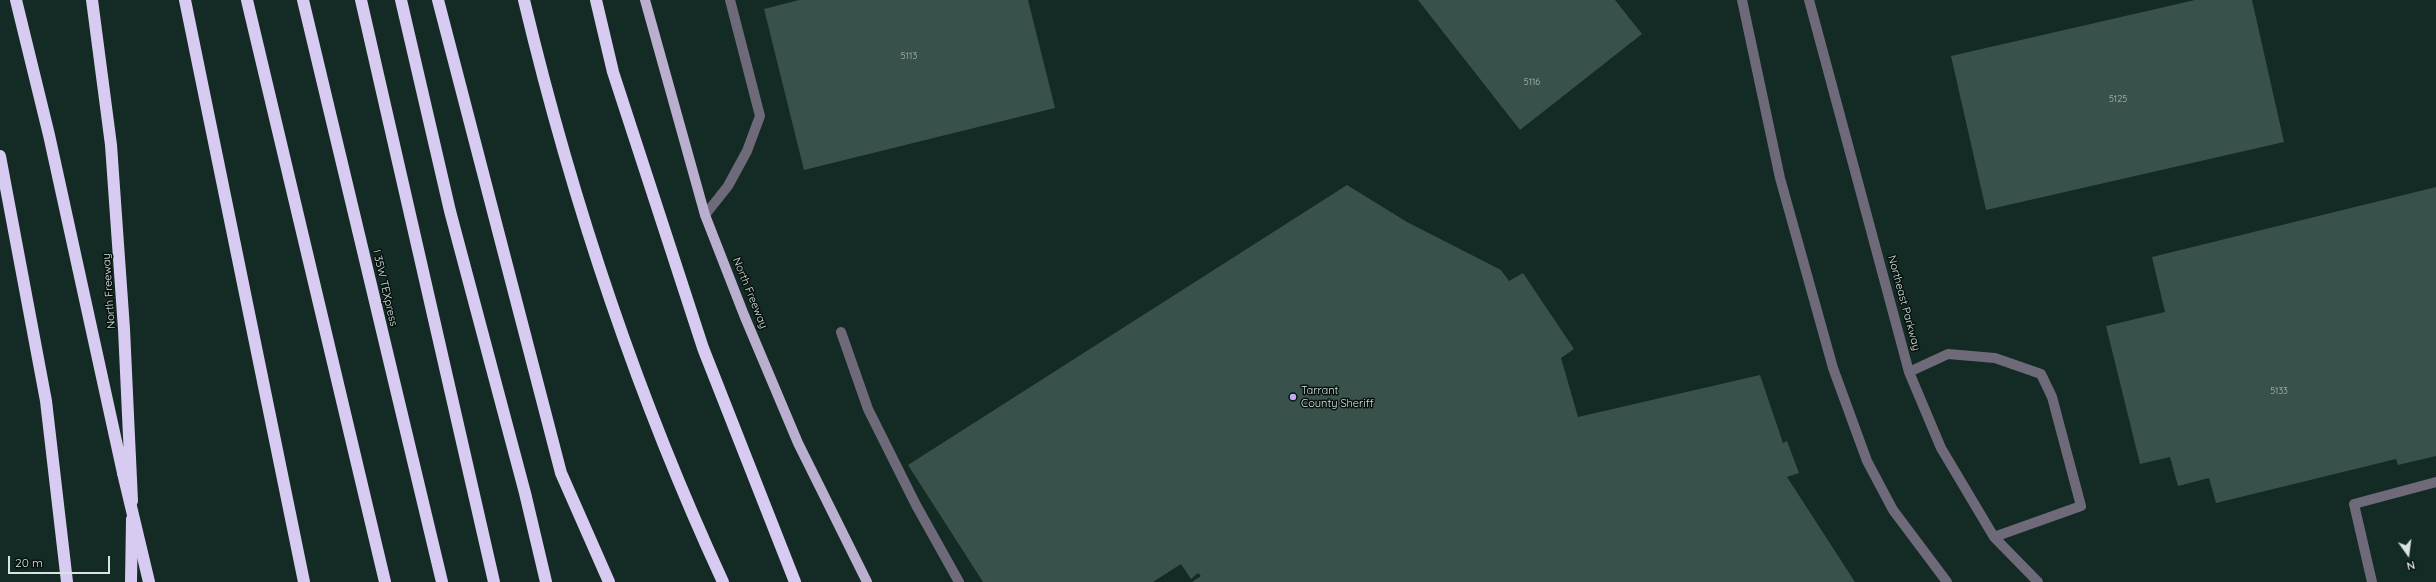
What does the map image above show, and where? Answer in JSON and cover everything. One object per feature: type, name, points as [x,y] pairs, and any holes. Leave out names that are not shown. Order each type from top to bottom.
[{"type":"highway","points":[[16,0],[149,582]]},
{"type":"highway","name":"North Freeway","points":[[92,0],[111,145],[124,322],[132,477],[131,582]]},
{"type":"highway","points":[[185,0],[304,582]]},
{"type":"highway","points":[[246,0],[385,582]]},
{"type":"highway","name":"I 35W TEXpress","points":[[303,0],[442,582]]},
{"type":"highway","points":[[361,0],[478,506],[494,582]]},
{"type":"highway","points":[[401,0],[450,211],[525,493],[546,582]]},
{"type":"highway","points":[[438,0],[561,473],[609,582]]},
{"type":"highway","points":[[524,0],[544,85],[583,220],[626,348],[695,521],[723,582]]},
{"type":"highway","points":[[596,0],[613,72],[703,348],[795,582]]},
{"type":"highway","points":[[0,156],[46,401],[67,582]]},
{"type":"main road","name":"North Freeway","points":[[645,0],[705,215],[744,315],[798,443],[867,582]]},
{"type":"street","points":[[705,215],[728,186],[747,151],[760,116],[730,0]]},
{"type":"street","points":[[1742,0],[1780,178],[1836,375],[1867,461],[1893,510],[1947,582]]},
{"type":"street","name":"Northeast Parkway","points":[[1809,0],[1909,372],[1941,448],[1994,537],[2038,582]]},
{"type":"street","points":[[841,332],[868,409],[916,505],[959,582]]},
{"type":"street","points":[[1909,372],[1948,354],[1996,358],[2041,374],[2052,397],[2081,506],[1994,537]]},
{"type":"street","points":[[2372,582],[2354,504],[2436,482]]},
{"type":"building","points":[[799,0],[1028,0],[1055,108],[804,170],[764,9]]},
{"type":"building","points":[[1418,0],[1615,0],[1642,34],[1520,130]]},
{"type":"building","points":[[2195,0],[2252,0],[2284,142],[1986,210],[1951,56]]},
{"type":"building","name":"Tarrant County Sheriff","points":[[1347,185],[1407,222],[1501,270],[1509,281],[1523,273],[1574,349],[1561,358],[1578,417],[1760,375],[1783,443],[1787,441],[1799,473],[1787,477],[1855,582],[1192,582],[1201,576],[1198,573],[1191,579],[1181,564],[1153,582],[983,582],[908,465]]},
{"type":"building","points":[[2436,187],[2436,456],[2398,465],[2396,459],[2216,503],[2209,478],[2178,486],[2170,457],[2140,464],[2106,326],[2165,312],[2152,257]]},
{"type":"place","name":"Tarrant County Sheriff","points":[[1293,397]]}]
